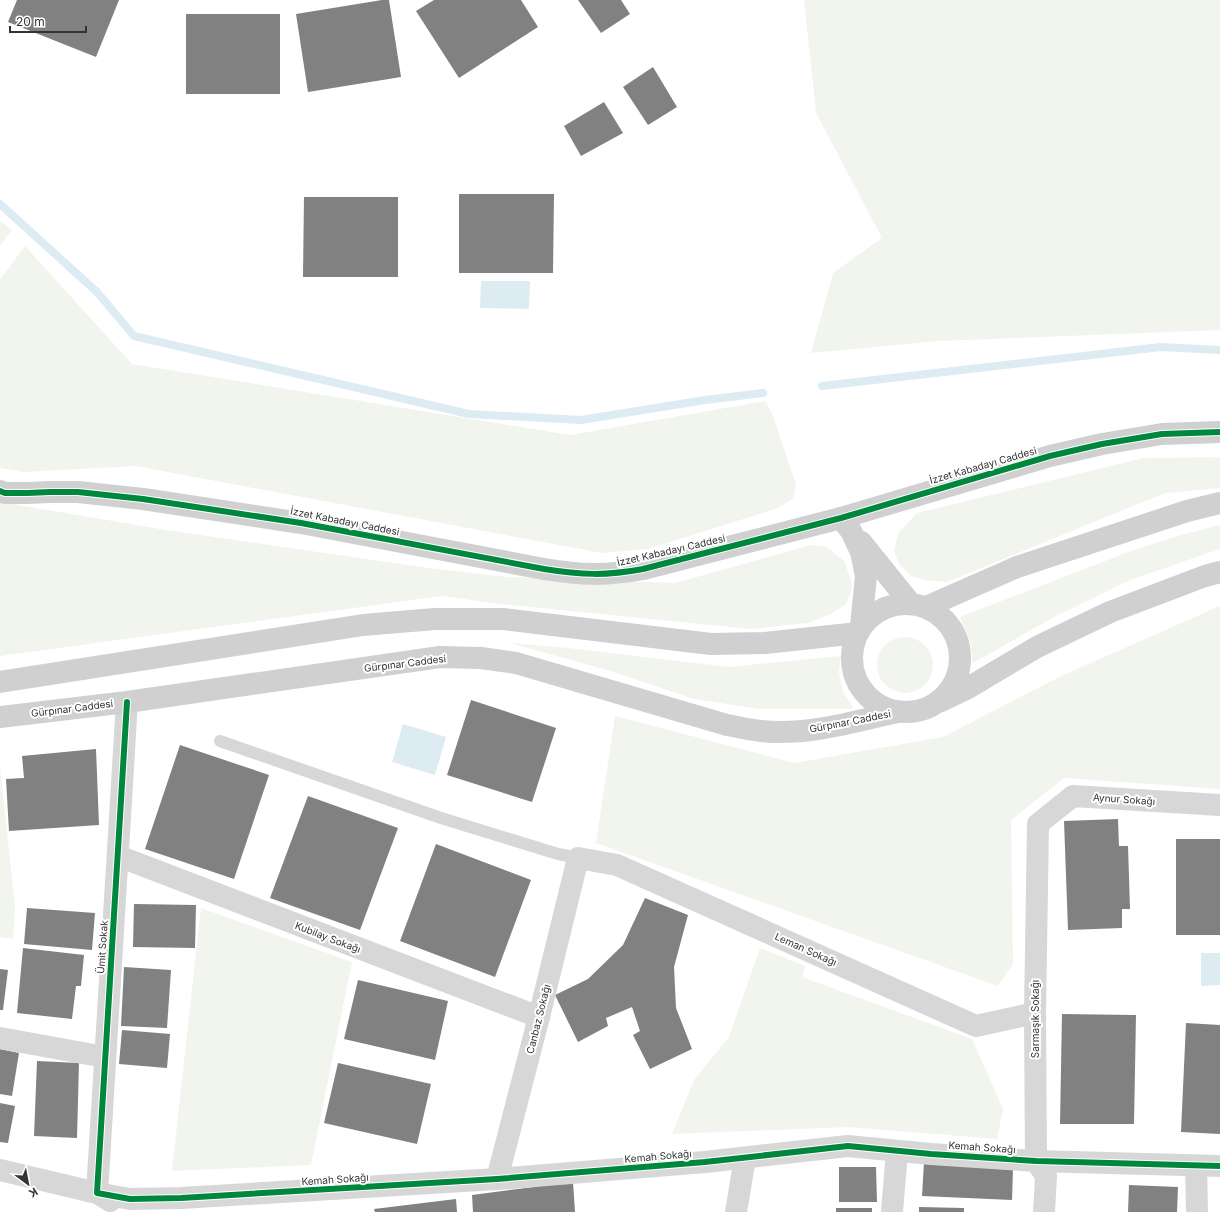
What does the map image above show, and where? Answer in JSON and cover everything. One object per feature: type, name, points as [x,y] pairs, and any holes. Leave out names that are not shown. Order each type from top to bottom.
[{"type":"main road","name":"İzzet Kabadayı Caddesi","points":[[0,491],[5,493],[78,492],[142,499],[301,523],[544,570],[595,575],[643,569],[841,518],[1050,456],[1102,444],[1162,434],[1220,432]]},
{"type":"main road","points":[[0,682],[363,625],[435,619],[503,619],[711,644],[766,643],[859,629],[875,613],[892,605],[919,605],[1018,567],[1187,511],[1220,503]]},
{"type":"main road","points":[[841,518],[919,605],[941,616],[952,629],[959,645],[960,662],[956,679],[947,694],[933,705]]},
{"type":"main road","points":[[841,518],[851,531],[861,552],[866,576],[859,629],[853,642],[851,661],[855,679],[865,695],[880,706],[897,712],[916,712],[933,705],[968,688],[1037,647],[1110,612],[1205,576],[1220,572]]},
{"type":"main road","name":"Gürpınar Caddesi","points":[[0,717],[127,702],[440,657],[481,658],[516,663],[720,722],[760,731],[794,731],[825,728],[897,712]]},
{"type":"street","name":"Ümit Sokak","points":[[97,1193],[127,702]]},
{"type":"street","name":"Aynur Sokağı","points":[[1038,824],[1073,796],[1220,805]]},
{"type":"street","name":"Sarmaşık Sokağı","points":[[1038,824],[1035,1013],[1036,1161],[1046,1176],[1044,1212]]},
{"type":"street","name":"Kubilay Sokağı","points":[[118,856],[539,1017]]},
{"type":"street","name":"Leman Sokağı","points":[[578,858],[617,865],[976,1026],[1035,1013]]},
{"type":"street","name":"Canbaz Sokağı","points":[[497,1179],[578,858]]},
{"type":"street","points":[[0,1038],[105,1057]]},
{"type":"street","name":"Kemah Sokağı","points":[[97,1193],[130,1200],[497,1179],[745,1158],[848,1146],[1036,1161],[1220,1166]]},
{"type":"street","points":[[892,1212],[897,1151]]},
{"type":"street","points":[[736,1212],[745,1158]]},
{"type":"street","points":[[1196,1166],[1197,1212]]},
{"type":"street","points":[[0,1170],[97,1193],[132,1212]]},
{"type":"lane","points":[[220,741],[441,818],[558,854],[578,858]]},
{"type":"shaded area","points":[[804,0],[1220,0],[1220,330],[938,341],[811,353],[833,273],[882,238],[816,113]]},
{"type":"shaded area","points":[[0,221],[12,230],[0,246]]},
{"type":"shaded area","points":[[25,246],[132,364],[570,435],[765,401],[772,413],[796,485],[793,499],[778,508],[648,549],[602,553],[136,466],[23,472],[0,468],[0,280]]},
{"type":"shaded area","points":[[481,281],[530,281],[529,309],[480,308]]},
{"type":"shaded area","points":[[1220,457],[1220,488],[1165,493],[947,582],[924,580],[911,576],[899,564],[894,551],[898,533],[917,513],[1144,458]]},
{"type":"shaded area","points":[[0,502],[166,530],[429,568],[506,577],[675,583],[811,545],[827,547],[844,561],[851,580],[852,589],[846,604],[831,614],[808,623],[751,629],[500,604],[442,596],[0,656]]},
{"type":"shaded area","points":[[1220,525],[1220,549],[1130,580],[1054,617],[973,663],[970,640],[960,617],[1131,551],[1181,535]]},
{"type":"shaded area","points":[[1220,606],[1220,789],[1064,778],[1011,820],[1013,964],[998,986],[596,843],[615,716],[794,763],[943,737],[1061,676]]},
{"type":"shaded area","points":[[905,637],[916,639],[925,645],[931,654],[933,665],[931,676],[925,685],[916,691],[905,693],[894,691],[885,685],[879,676],[877,665],[879,654],[885,645],[894,639]]},
{"type":"shaded area","points":[[510,643],[568,648],[729,667],[841,656],[839,672],[843,692],[854,709],[759,709],[694,699],[607,670]]},
{"type":"shaded area","points":[[403,724],[446,737],[435,775],[392,762]]},
{"type":"shaded area","points":[[0,766],[15,906],[13,939],[0,937]]},
{"type":"shaded area","points":[[201,908],[352,962],[311,1165],[172,1171]]},
{"type":"shaded area","points":[[760,948],[805,966],[802,977],[972,1039],[1003,1109],[997,1139],[849,1127],[672,1134],[694,1080],[729,1037]]},
{"type":"shaded area","points":[[1201,953],[1220,953],[1220,985],[1201,986]]},
{"type":"building","points":[[17,0],[119,0],[96,57],[8,22]]},
{"type":"building","points":[[389,0],[401,77],[308,92],[296,14]]},
{"type":"building","points":[[434,0],[521,0],[538,27],[459,78],[416,11]]},
{"type":"building","points":[[578,0],[621,0],[630,14],[601,33]]},
{"type":"building","points":[[186,14],[280,14],[280,94],[186,94]]},
{"type":"building","points":[[653,67],[677,107],[648,125],[623,87]]},
{"type":"building","points":[[604,102],[623,133],[581,156],[564,126]]},
{"type":"building","points":[[459,194],[554,194],[553,273],[459,273]]},
{"type":"building","points":[[304,197],[398,197],[398,277],[303,277]]},
{"type":"building","points":[[471,700],[556,728],[532,802],[447,775]]},
{"type":"building","points":[[180,745],[269,775],[234,879],[145,849]]},
{"type":"building","points":[[96,749],[99,825],[9,831],[6,779],[24,778],[22,756]]},
{"type":"building","points":[[308,796],[398,828],[360,930],[270,898]]},
{"type":"building","points":[[1118,819],[1119,846],[1128,846],[1130,909],[1122,909],[1122,928],[1068,930],[1064,821]]},
{"type":"building","points":[[1176,839],[1220,839],[1220,935],[1176,935]]},
{"type":"building","points":[[436,844],[531,880],[495,977],[400,941]]},
{"type":"building","points":[[645,898],[688,915],[674,967],[676,1008],[692,1049],[650,1069],[633,1035],[640,1031],[632,1007],[606,1018],[608,1026],[578,1042],[555,995],[588,979],[623,945]]},
{"type":"building","points":[[134,904],[196,905],[195,948],[133,947]]},
{"type":"building","points":[[27,908],[95,913],[92,950],[24,944]]},
{"type":"building","points":[[23,948],[84,955],[81,986],[76,986],[72,1019],[17,1013]]},
{"type":"building","points":[[124,967],[171,970],[167,1028],[121,1026]]},
{"type":"building","points":[[0,969],[8,970],[3,1010],[0,1010]]},
{"type":"building","points":[[358,980],[448,1001],[435,1060],[344,1039]]},
{"type":"building","points":[[1062,1014],[1136,1015],[1134,1124],[1060,1124]]},
{"type":"building","points":[[1186,1023],[1220,1025],[1220,1134],[1181,1132]]},
{"type":"building","points":[[122,1030],[170,1034],[167,1068],[119,1064]]},
{"type":"building","points":[[0,1049],[19,1053],[12,1096],[0,1094]]},
{"type":"building","points":[[37,1061],[79,1063],[77,1138],[34,1136]]},
{"type":"building","points":[[338,1063],[431,1084],[417,1144],[324,1123]]},
{"type":"building","points":[[0,1103],[15,1106],[8,1143],[0,1142]]},
{"type":"building","points":[[924,1162],[1013,1168],[1012,1200],[922,1196]]},
{"type":"building","points":[[839,1167],[876,1167],[877,1202],[839,1202]]},
{"type":"building","points":[[573,1182],[575,1212],[473,1212],[472,1195]]},
{"type":"building","points":[[1129,1185],[1178,1187],[1177,1212],[1128,1212]]},
{"type":"building","points":[[456,1199],[457,1212],[375,1212],[374,1209]]},
{"type":"building","points":[[919,1207],[964,1208],[964,1212],[919,1212]]},
{"type":"building","points":[[836,1208],[872,1208],[872,1212],[836,1212]]},
{"type":"waterway","points":[[0,204],[97,292],[134,336],[469,414],[581,420],[705,400],[763,393]]},
{"type":"waterway","points":[[822,386],[1161,347],[1220,350]]},
{"type":"cycle path","points":[[0,491],[5,493],[78,492],[143,499],[301,523],[544,569],[570,573],[605,574],[643,569],[841,518],[1050,456],[1102,444],[1162,434],[1220,432]]},
{"type":"cycle path","points":[[127,702],[97,1193],[130,1199],[181,1198],[497,1179],[705,1162],[848,1146],[931,1154],[1036,1161],[1220,1166]]}]
